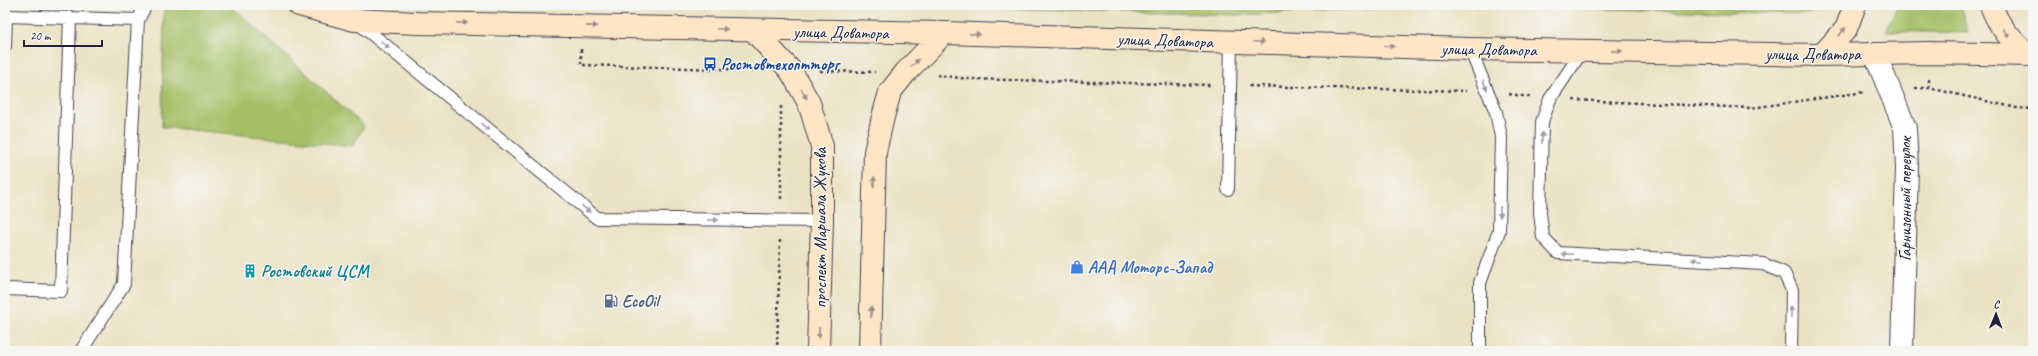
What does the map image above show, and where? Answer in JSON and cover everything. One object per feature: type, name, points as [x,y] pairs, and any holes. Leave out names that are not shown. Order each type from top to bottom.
[{"type":"street","name":"улица Доватора","points":[[299,5],[354,20],[436,23],[754,31],[944,33],[1470,49],[1822,54],[2030,55]]},
{"type":"street","points":[[408,5],[436,23]]},
{"type":"street","points":[[1822,54],[1846,29],[1855,5]]},
{"type":"street","points":[[1991,5],[1999,23],[2010,39],[2030,55]]},
{"type":"street","name":"проспект Маршала Жукова","points":[[754,31],[791,71],[809,103],[822,146],[822,220],[818,351]]},
{"type":"street","points":[[870,351],[875,152],[890,92],[906,72],[944,33]]},
{"type":"street","name":"Гарнизонный переулок","points":[[1875,54],[1905,128],[1907,168],[1902,351]]},
{"type":"lane","points":[[81,351],[124,284],[138,20],[146,5]]},
{"type":"lane","points":[[5,46],[5,16],[138,20]]},
{"type":"lane","points":[[5,289],[61,290],[70,17]]},
{"type":"lane","points":[[354,20],[597,218],[822,220]]},
{"type":"lane","points":[[1228,189],[1231,42]]},
{"type":"lane","points":[[1470,49],[1496,112],[1501,136],[1499,231],[1480,283],[1480,351]]},
{"type":"lane","points":[[1583,50],[1550,99],[1542,122],[1540,213],[1543,238],[1558,253],[1763,264],[1784,273],[1792,290],[1791,351]]},
{"type":"path","points":[[581,26],[581,65],[791,71],[906,72],[968,79],[1487,91],[1550,99],[1751,108],[1890,88],[1929,88],[2017,108],[2033,109]]},
{"type":"green space","points":[[164,5],[230,5],[364,126],[353,146],[162,127]]},
{"type":"green space","points":[[891,5],[1445,5],[1238,15]]},
{"type":"green space","points":[[1445,5],[1829,5],[1818,11],[1805,14]]},
{"type":"green space","points":[[1898,5],[1960,5],[1968,33],[1886,31]]},
{"type":"place","name":"Ростовтехоптторг","points":[[710,64]]},
{"type":"place","name":"ААА Моторс-Запад","points":[[1077,267]]},
{"type":"place","name":"Ростовский ЦСМ","points":[[250,271]]},
{"type":"place","name":"EcoOil","points":[[611,301]]}]
